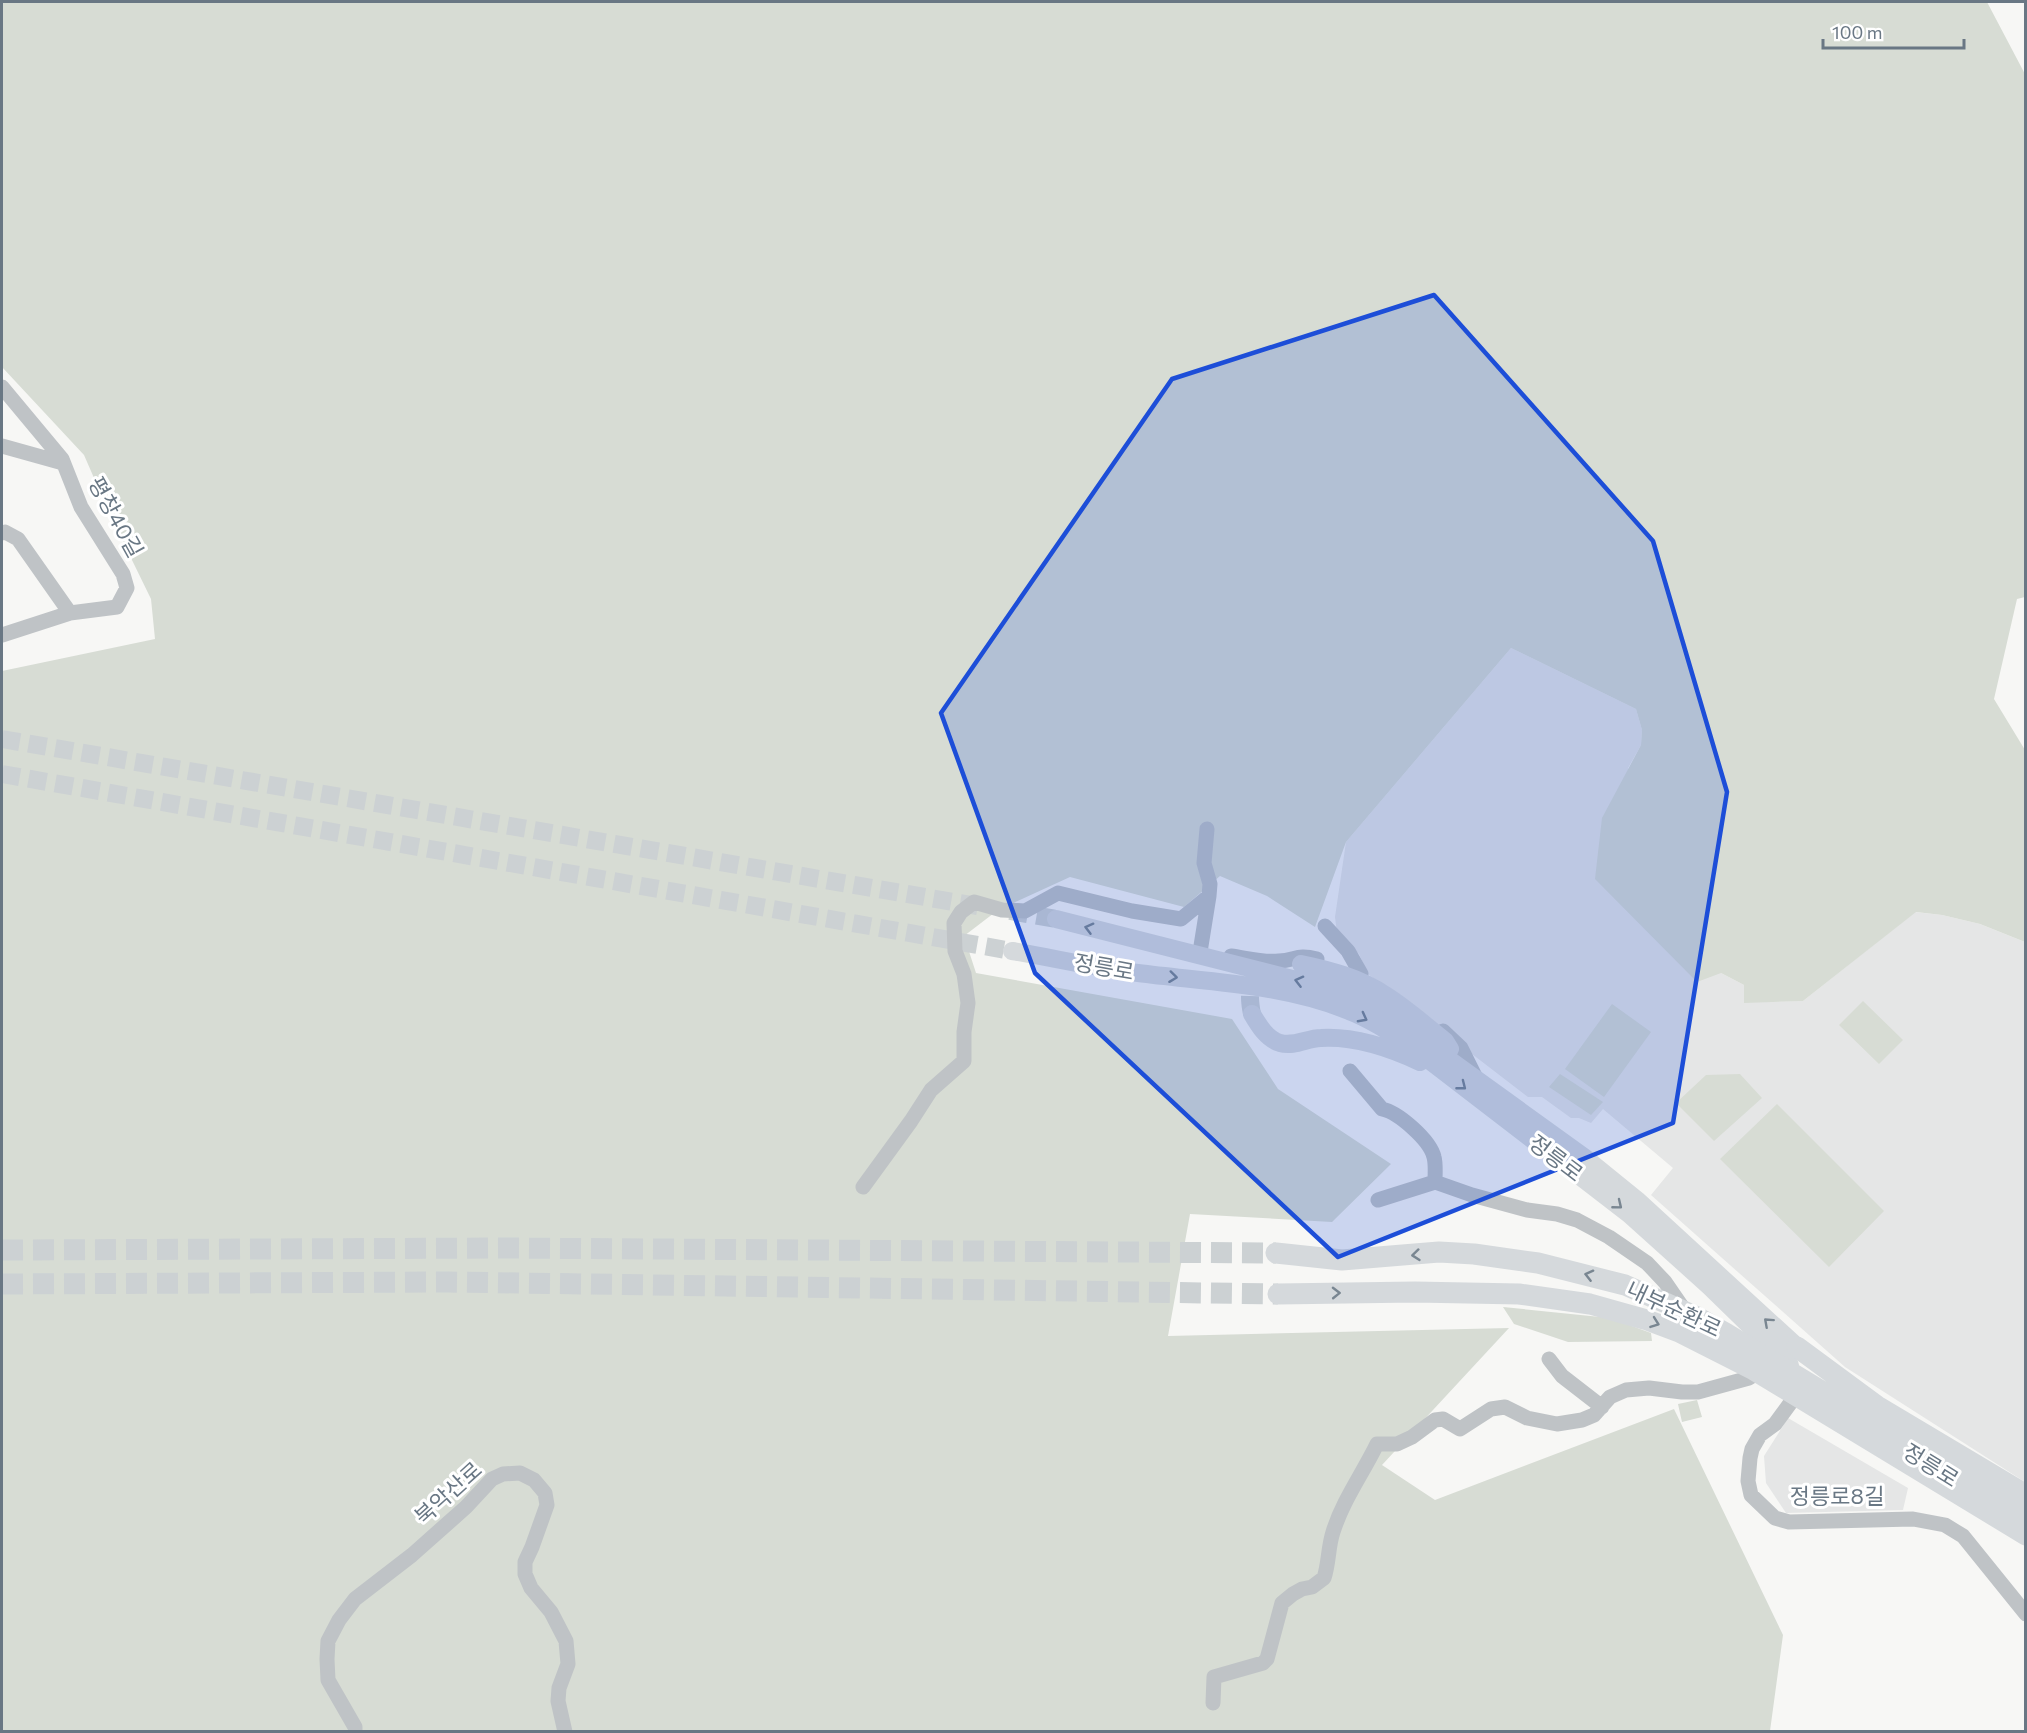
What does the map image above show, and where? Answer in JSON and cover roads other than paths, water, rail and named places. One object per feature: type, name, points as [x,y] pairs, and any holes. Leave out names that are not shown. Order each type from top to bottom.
[{"type":"highway","name":"내부순환로","points":[[1276,1253],[1342,1260],[1439,1252],[1474,1254],[1538,1263],[1625,1285],[1695,1316],[1832,1396],[2025,1514]]},
{"type":"highway","name":"내부순환로","points":[[1278,1294],[1415,1292],[1519,1294],[1617,1310],[1679,1332],[1754,1370],[2025,1533]]},
{"type":"highway","points":[[1797,1347],[1877,1406],[2022,1490]]},
{"type":"highway","points":[[1918,1457],[2025,1533]]},
{"type":"main road","name":"정릉로","points":[[1056,919],[1320,986],[1346,994],[1380,1011],[1468,1071],[1562,1140],[1637,1200],[1850,1394],[1914,1434],[2022,1490]]},
{"type":"main road","name":"정릉로","points":[[1012,951],[1134,973],[1277,991],[1317,999],[1350,1011],[1382,1028],[1438,1068],[1637,1221],[1807,1381],[1842,1409],[2025,1524]]},
{"type":"main road","points":[[1301,964],[1339,973],[1384,994],[1445,1041],[1468,1071]]},
{"type":"main road","points":[[1252,1014],[1266,1034],[1279,1043],[1294,1044],[1321,1038],[1342,1039],[1367,1043],[1438,1068]]},
{"type":"main road","points":[[1485,1104],[1507,1109],[1553,1145],[1561,1147],[1562,1140]]},
{"type":"main road","name":"정릉로","points":[[1797,1347],[2022,1490]]},
{"type":"main road","name":"정릉로","points":[[1914,1434],[1975,1459]]},
{"type":"street","name":"평창40길","points":[[2,387],[62,459],[81,507],[123,574],[127,588],[117,607],[70,614],[2,636]]},
{"type":"street","points":[[2,446],[63,463]]},
{"type":"street","points":[[2,533],[5,532],[18,539],[70,614]]},
{"type":"street","points":[[1200,952],[1210,884],[1204,863],[1207,829]]},
{"type":"street","points":[[863,1187],[931,1090],[964,1061],[964,1032],[968,1003],[964,974],[955,951],[954,933],[954,923],[961,912],[974,902],[1002,910],[1025,911],[1058,893],[1132,911],[1181,919],[1209,896]]},
{"type":"street","name":"정릉로","points":[[1325,926],[1354,959],[1361,974]]},
{"type":"street","name":"정릉로","points":[[1117,936],[1200,952],[1267,961],[1281,961],[1298,956],[1308,957],[1346,967],[1407,1002],[1449,1035],[1461,1048],[1468,1071]]},
{"type":"street","points":[[1350,1071],[1382,1108],[1390,1110],[1407,1122],[1424,1140],[1434,1156],[1435,1182]]},
{"type":"street","points":[[1378,1200],[1435,1182],[1527,1210],[1557,1214],[1577,1220],[1609,1237],[1647,1263],[1665,1282],[1695,1324],[1769,1366],[1807,1381]]},
{"type":"street","points":[[1549,1359],[1562,1376],[1602,1407]]},
{"type":"street","points":[[1213,1703],[1214,1677],[1263,1663],[1267,1659],[1282,1603],[1302,1589],[1312,1587],[1324,1578],[1333,1533],[1347,1499],[1377,1444],[1397,1444],[1412,1437],[1435,1420],[1443,1419],[1460,1429],[1491,1409],[1505,1407],[1527,1418],[1557,1424],[1582,1420],[1594,1415],[1610,1398],[1626,1390],[1649,1388],[1698,1392],[1749,1378],[1769,1366]]},
{"type":"street","name":"정릉로8길","points":[[1807,1381],[1775,1424],[1760,1435],[1752,1449],[1748,1481],[1749,1490],[1755,1500],[1775,1518],[1789,1522],[1913,1519],[1945,1525],[1963,1536],[2025,1614]]},
{"type":"street","points":[[1918,1457],[2025,1514]]},
{"type":"street","name":"북악산로","points":[[355,1731],[355,1727],[328,1680],[328,1641],[339,1620],[360,1594],[412,1555],[466,1507],[492,1479],[502,1474],[520,1473],[534,1480],[545,1493],[547,1505],[525,1562],[525,1574],[531,1588],[551,1611],[566,1641],[568,1664],[559,1688],[558,1701],[565,1731]]},
{"type":"tunnel","points":[[2,739],[983,907]]},
{"type":"tunnel","points":[[2,774],[1012,951]]},
{"type":"tunnel","points":[[1010,911],[1056,919]]},
{"type":"tunnel","points":[[1252,1014],[1250,992],[1259,973]]},
{"type":"tunnel","points":[[2,1250],[500,1248],[1276,1253]]},
{"type":"tunnel","points":[[2,1284],[448,1282],[1278,1294]]}]
